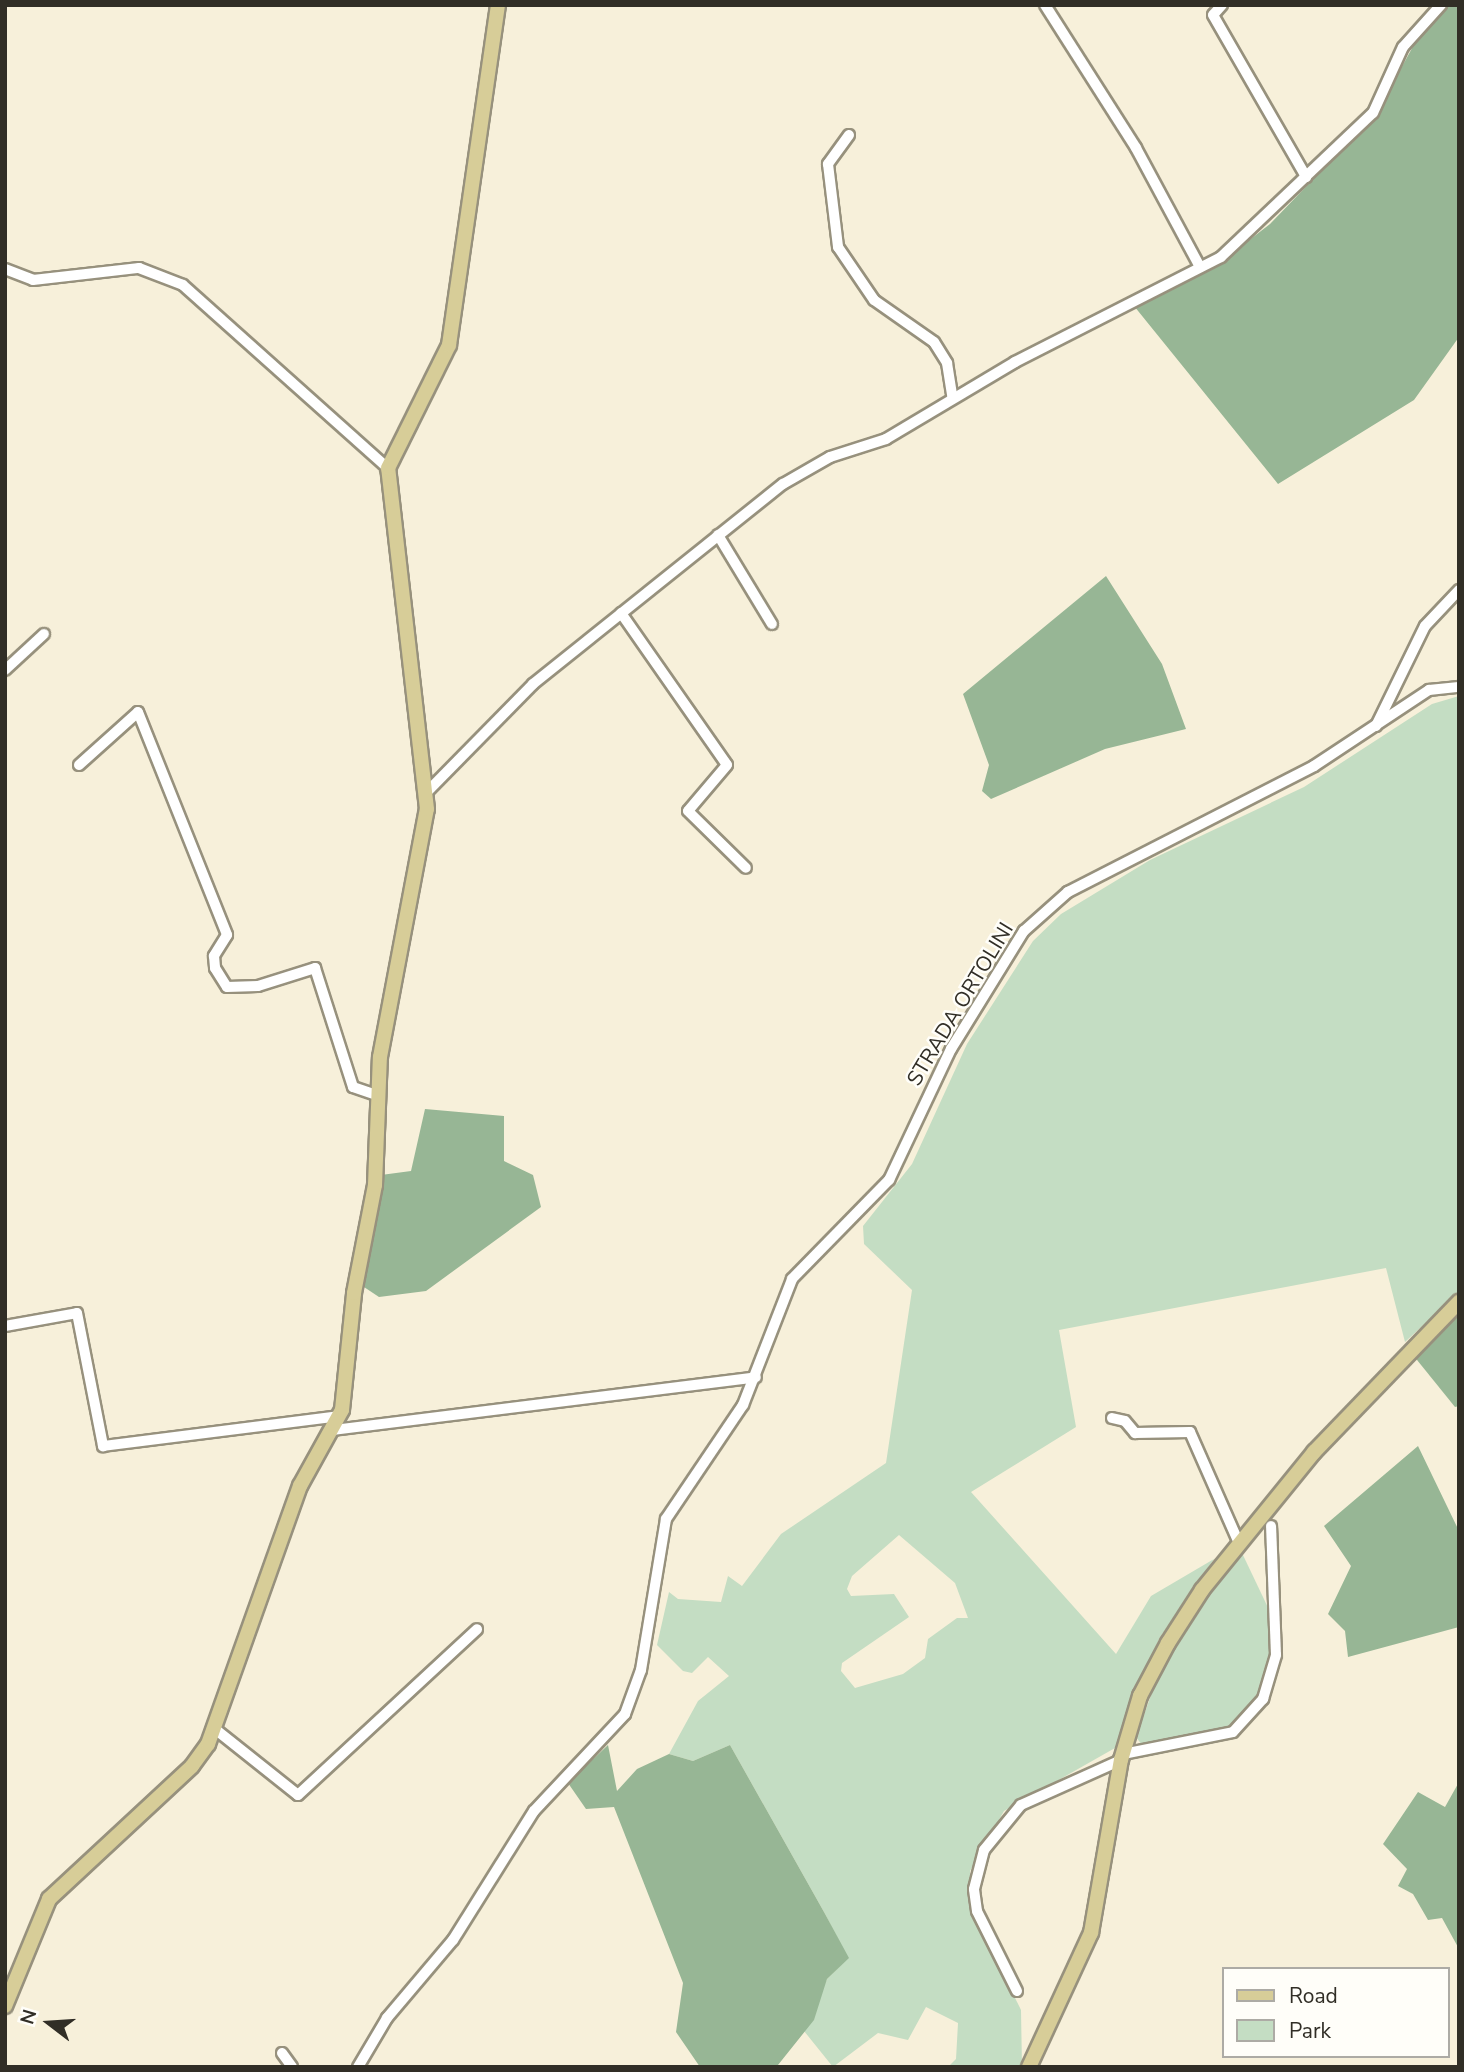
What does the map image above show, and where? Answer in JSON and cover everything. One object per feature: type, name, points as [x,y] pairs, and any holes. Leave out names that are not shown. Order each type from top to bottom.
[{"type":"main road","points":[[5,2006],[50,1899],[192,1766],[215,1729],[300,1486],[339,1416],[375,1185],[376,1095],[427,792],[388,468],[449,345],[498,5]]},
{"type":"main road","points":[[1029,2067],[1091,1933],[1122,1757],[1140,1696],[1168,1643],[1240,1544],[1314,1452],[1459,1302]]},
{"type":"street","points":[[1045,5],[1136,148],[1200,267]]},
{"type":"street","points":[[1222,5],[1213,15],[1306,177]]},
{"type":"street","points":[[427,792],[533,684],[783,484],[830,457],[886,439],[953,399],[1221,257],[1373,113],[1403,47],[1441,5]]},
{"type":"street","points":[[849,135],[828,164],[838,247],[874,300],[934,342],[947,363],[953,399]]},
{"type":"street","points":[[5,269],[33,280],[139,268],[183,285],[388,468]]},
{"type":"street","points":[[718,535],[772,624]]},
{"type":"street","points":[[1375,728],[1424,626],[1459,590]]},
{"type":"street","points":[[621,613],[727,765],[688,811],[746,868]]},
{"type":"street","points":[[5,670],[44,634]]},
{"type":"street","name":"STRADA ORTOLINI","points":[[358,2067],[387,2018],[460,1931],[534,1811],[625,1714],[641,1670],[666,1519],[730,1429],[756,1377],[792,1279],[889,1180],[951,1049],[1031,924],[1068,892],[1375,728],[1429,690],[1459,687]]},
{"type":"street","points":[[79,765],[138,712],[227,935],[214,956],[226,986],[258,986],[315,968],[353,1087],[376,1095]]},
{"type":"street","points":[[5,1326],[77,1313],[103,1446],[339,1416]]},
{"type":"street","points":[[333,1430],[756,1377]]},
{"type":"street","points":[[1112,1418],[1125,1421],[1135,1433],[1190,1432],[1240,1544]]},
{"type":"street","points":[[1017,1991],[977,1911],[974,1889],[984,1850],[1021,1805],[1122,1757],[1233,1732],[1264,1699],[1276,1654],[1271,1527]]},
{"type":"street","points":[[215,1729],[298,1795],[477,1629]]},
{"type":"street","points":[[282,2053],[292,2067]]},
{"type":"green space","points":[[1447,5],[1459,5],[1459,337],[1414,400],[1278,484],[1130,301],[1221,262],[1270,224],[1376,114],[1422,30]]},
{"type":"green space","points":[[1106,576],[1162,664],[1186,729],[1105,749],[991,799],[982,791],[989,765],[963,694]]},
{"type":"green space","points":[[1459,696],[1459,1292],[1405,1342],[1386,1268],[1059,1330],[1076,1427],[971,1492],[1116,1654],[1151,1596],[1214,1559],[1159,1639],[1115,1748],[1004,1811],[970,1871],[971,1908],[1021,2010],[1022,2067],[948,2067],[956,2059],[958,2023],[926,2007],[908,2040],[878,2033],[833,2067],[804,2031],[827,1979],[848,1958],[824,1912],[730,1745],[693,1761],[669,1754],[698,1701],[729,1676],[708,1657],[692,1673],[683,1671],[657,1645],[669,1592],[678,1599],[721,1602],[728,1576],[742,1586],[781,1534],[886,1463],[912,1290],[864,1244],[863,1226],[912,1164],[967,1044],[1033,941],[1061,914],[1150,860],[1304,787],[1432,704]],"holes":[[[899,1535],[955,1583],[968,1618],[957,1618],[928,1639],[925,1658],[903,1674],[855,1688],[841,1671],[842,1663],[909,1617],[894,1594],[851,1596],[847,1589],[852,1576]]]},
{"type":"green space","points":[[425,1109],[504,1116],[504,1161],[533,1175],[541,1207],[426,1291],[379,1297],[361,1285],[381,1175],[411,1171]]},
{"type":"green space","points":[[1459,1312],[1459,1406],[1455,1407],[1413,1355]]},
{"type":"green space","points":[[1418,1446],[1459,1531],[1459,1627],[1348,1657],[1345,1631],[1328,1614],[1351,1566],[1324,1526]]},
{"type":"green space","points":[[1242,1553],[1273,1618],[1266,1683],[1238,1721],[1215,1734],[1142,1745],[1136,1737],[1160,1670],[1195,1608]]},
{"type":"green space","points":[[608,1745],[617,1791],[637,1769],[669,1754],[693,1761],[730,1745],[849,1958],[827,1979],[814,2020],[778,2065],[700,2067],[676,2032],[683,1983],[614,1807],[586,1809],[568,1783]]},
{"type":"green space","points":[[1459,1782],[1459,1949],[1442,1918],[1428,1920],[1413,1894],[1398,1886],[1407,1869],[1383,1844],[1418,1792],[1445,1807]]}]
